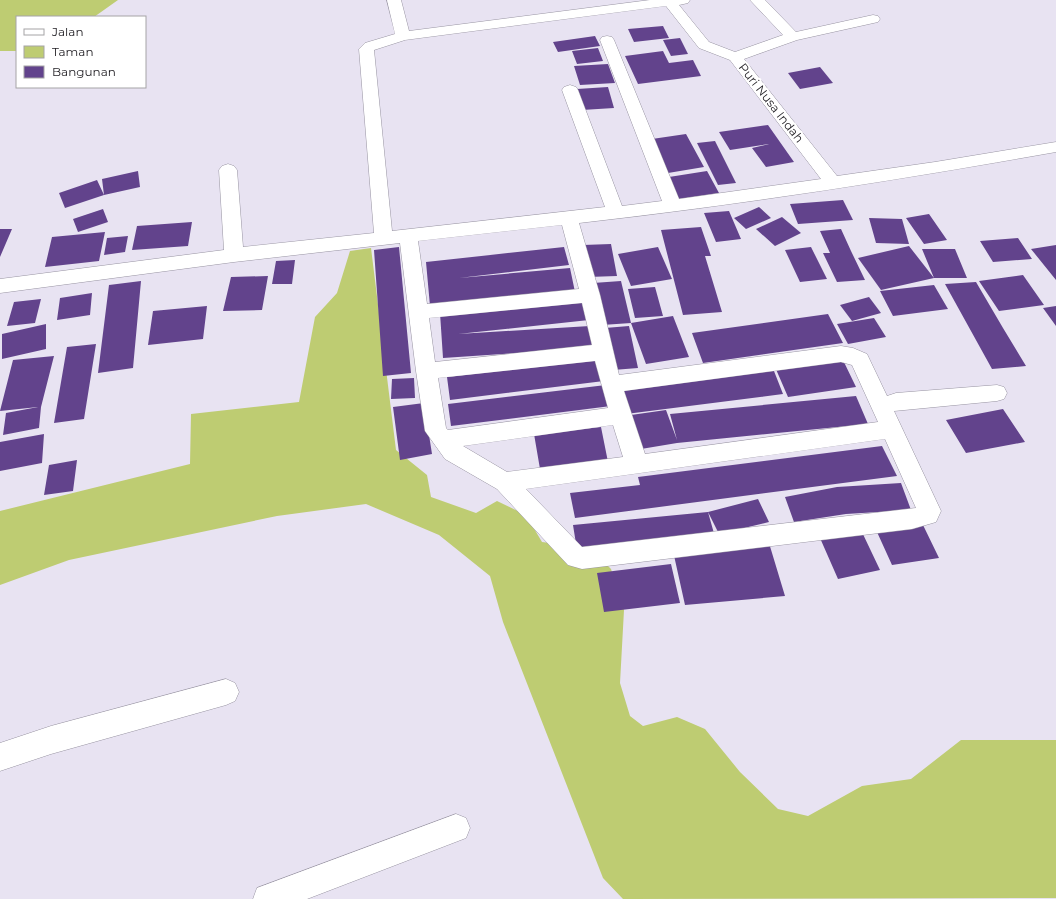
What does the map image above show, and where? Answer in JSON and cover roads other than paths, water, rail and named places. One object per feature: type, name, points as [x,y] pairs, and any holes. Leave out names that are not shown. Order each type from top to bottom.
[{"type":"street","points":[[403,36],[394,1],[410,0]]},
{"type":"street","points":[[757,0],[793,37]]},
{"type":"street","points":[[384,238],[366,49],[370,46],[403,36],[673,1]]},
{"type":"street","name":"Puri Nusa Indah","points":[[673,1],[704,45],[735,57],[833,183]]},
{"type":"street","points":[[735,57],[793,37],[873,20]]},
{"type":"street","points":[[607,40],[673,206]]},
{"type":"street","points":[[570,90],[616,212]]},
{"type":"street","points":[[0,286],[234,255],[673,206],[935,168],[1056,147]]},
{"type":"street","points":[[228,170],[234,255]]},
{"type":"street","points":[[569,218],[590,296],[611,384],[637,464]]},
{"type":"street","points":[[408,235],[426,370],[436,431],[453,452],[504,482],[572,554],[582,558],[928,516],[930,511],[882,406],[860,360],[853,356],[846,354],[611,384]]},
{"type":"street","points":[[419,312],[590,296]]},
{"type":"street","points":[[426,370],[604,352]]},
{"type":"street","points":[[882,406],[896,402],[997,393]]},
{"type":"street","points":[[443,440],[622,415]]},
{"type":"street","points":[[504,482],[892,429]]},
{"type":"street","points":[[0,757],[50,740],[226,692]]},
{"type":"street","points":[[268,899],[456,828]]}]
